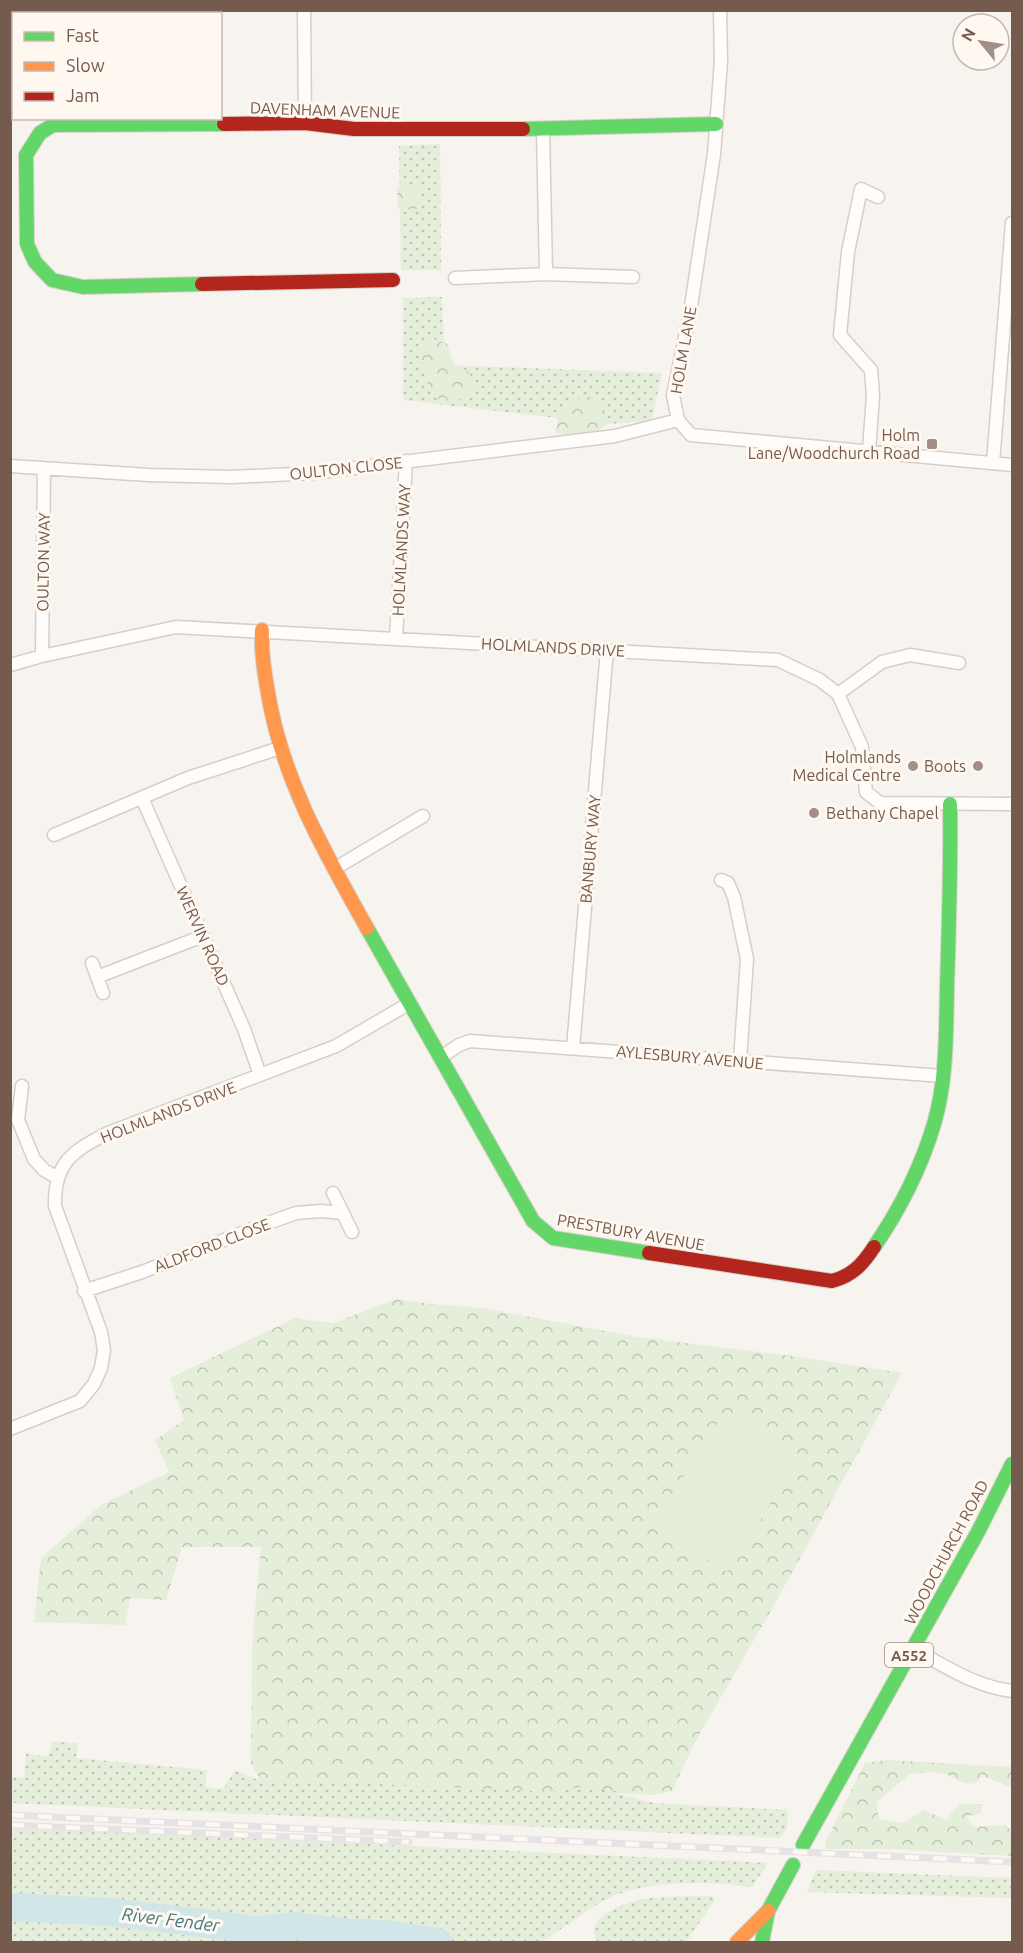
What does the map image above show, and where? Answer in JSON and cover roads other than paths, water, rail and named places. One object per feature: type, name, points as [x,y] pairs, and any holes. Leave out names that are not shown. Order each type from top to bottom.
[{"type":"main road","name":"DAVENHAM AVENUE","points":[[393,280],[83,287],[52,280],[35,262],[27,244],[26,155],[40,133],[54,125],[118,121],[305,123],[354,129],[543,129],[716,124]]},
{"type":"main road","name":"PRESTBURY AVENUE","points":[[262,630],[261,653],[273,724],[299,800],[334,869],[533,1221],[543,1232],[553,1238],[832,1281],[848,1278],[866,1259],[903,1200],[916,1172],[937,1110],[943,1076],[951,916],[951,804]]},
{"type":"main road","name":"WOODCHURCH ROAD","points":[[803,1845],[913,1649],[1006,1492],[1012,1464]]},
{"type":"main road","points":[[737,1942],[768,1911],[793,1865]]},
{"type":"main road","points":[[762,1942],[768,1911]]},
{"type":"street","points":[[304,10],[305,123]]},
{"type":"street","name":"HOLM LANE","points":[[678,420],[673,395],[690,313],[714,154],[721,61],[720,10]]},
{"type":"street","points":[[543,129],[546,274]]},
{"type":"street","points":[[869,450],[873,396],[872,370],[840,335],[848,252],[861,189],[878,197]]},
{"type":"street","points":[[993,463],[1012,223]]},
{"type":"street","points":[[455,278],[546,274],[633,276]]},
{"type":"street","points":[[678,420],[691,435],[1012,465]]},
{"type":"street","name":"OULTON CLOSE","points":[[10,466],[149,475],[232,477],[313,473],[615,436],[678,420]]},
{"type":"street","name":"HOLMLANDS WAY","points":[[396,638],[406,461]]},
{"type":"street","name":"OULTON WAY","points":[[42,656],[44,468]]},
{"type":"street","name":"HOLMLANDS DRIVE","points":[[10,665],[176,627],[262,630],[778,660],[820,680],[838,694]]},
{"type":"street","name":"BANBURY WAY","points":[[573,1048],[607,650]]},
{"type":"street","points":[[962,662],[909,655],[882,663],[838,694],[862,747],[866,792],[880,803],[1012,804]]},
{"type":"street","points":[[54,835],[188,778],[280,748]]},
{"type":"street","name":"WERVIN ROAD","points":[[142,798],[244,1029],[260,1076]]},
{"type":"street","points":[[334,869],[423,816]]},
{"type":"street","points":[[727,879],[734,897],[747,959],[740,1060]]},
{"type":"street","points":[[97,977],[203,936]]},
{"type":"street","points":[[92,963],[103,993]]},
{"type":"street","name":"HOLMLANDS DRIVE","points":[[10,1429],[80,1401],[94,1384],[101,1368],[104,1350],[101,1332],[84,1291],[55,1206],[54,1188],[67,1159],[90,1142],[108,1133],[336,1046],[410,1003]]},
{"type":"street","name":"AYLESBURY AVENUE","points":[[441,1057],[459,1045],[470,1041],[943,1076]]},
{"type":"street","points":[[22,1086],[18,1120],[34,1159],[58,1178]]},
{"type":"street","points":[[333,1193],[352,1232]]},
{"type":"street","name":"ALDFORD CLOSE","points":[[84,1291],[142,1272],[296,1214],[321,1211],[343,1213]]},
{"type":"street","points":[[913,1649],[975,1682],[997,1690],[1012,1691]]},
{"type":"waterway","name":"River Fender","points":[[10,1907],[110,1912],[258,1930],[296,1926],[337,1932],[384,1934],[438,1942]]},
{"type":"railway","points":[[10,1815],[1012,1862]]},
{"type":"railway","points":[[10,1825],[409,1842]]},
{"type":"place","name":"Holm Lane/Woodchurch Road","points":[[932,444]]},
{"type":"place","name":"Holmlands Medical Centre","points":[[913,766]]},
{"type":"place","name":"Boots","points":[[978,766]]},
{"type":"place","name":"Bethany Chapel","points":[[814,813]]}]
